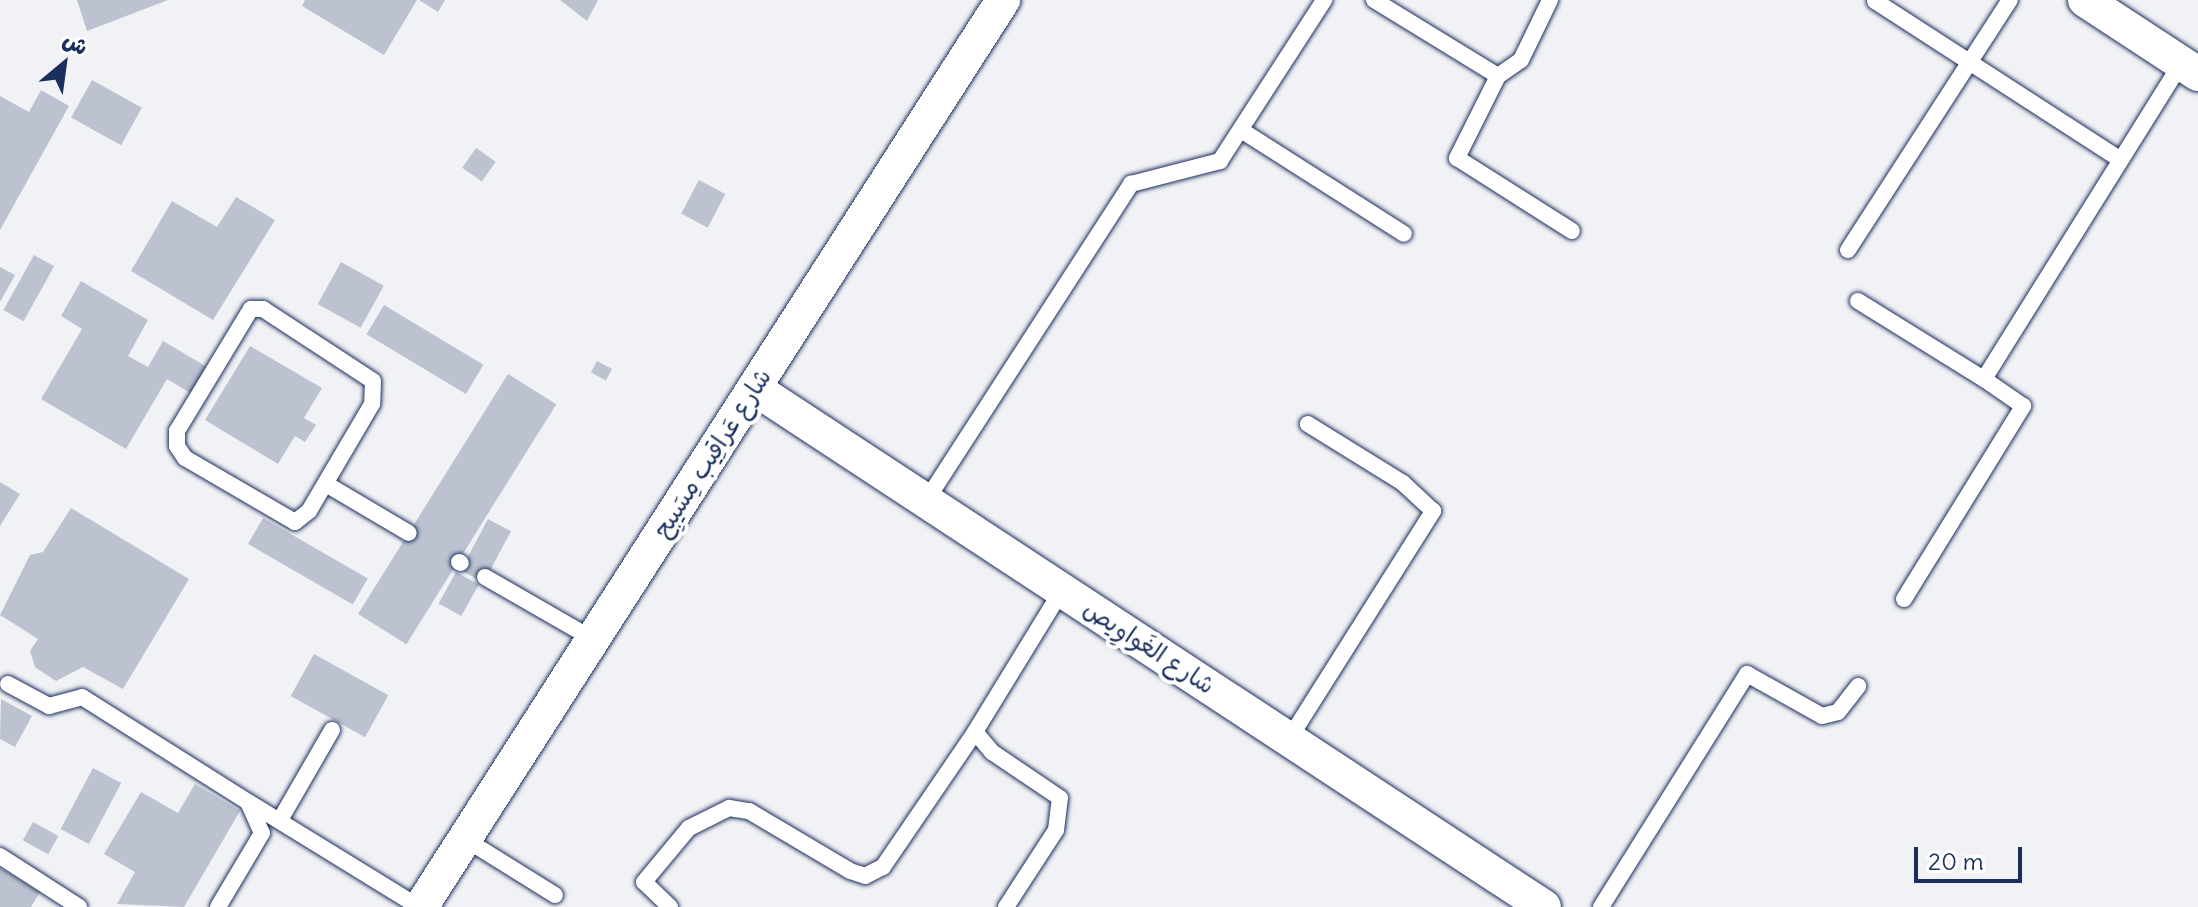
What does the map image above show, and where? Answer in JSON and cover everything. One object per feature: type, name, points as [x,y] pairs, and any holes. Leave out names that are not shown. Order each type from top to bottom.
[{"type":"street","name":"شارع عَراقِيب مِسَيبِح","points":[[420,907],[1003,0]]},
{"type":"street","points":[[2085,0],[2190,69]]},
{"type":"street","name":"شارع الغَواوِيص","points":[[754,388],[1544,907]]},
{"type":"lane","points":[[926,501],[1131,184],[1220,161],[1324,0]]},
{"type":"lane","points":[[1374,0],[1498,76]]},
{"type":"lane","points":[[1550,0],[1521,60],[1498,76],[1457,158],[1572,231]]},
{"type":"lane","points":[[1848,250],[2010,0]]},
{"type":"lane","points":[[1875,1],[2119,159]]},
{"type":"lane","points":[[1984,379],[2119,159],[2190,69]]},
{"type":"lane","points":[[1241,130],[1404,234]]},
{"type":"lane","points":[[1858,301],[2023,406],[1904,599]]},
{"type":"lane","points":[[251,309],[263,309],[373,381],[372,404],[326,484],[304,518],[286,521],[179,453],[177,431],[251,309]]},
{"type":"lane","points":[[1289,739],[1433,511],[1403,483],[1308,424]]},
{"type":"lane","points":[[326,484],[409,533]]},
{"type":"lane","points":[[485,577],[593,639]]},
{"type":"lane","points":[[670,907],[644,882],[689,828],[729,808],[749,811],[850,871],[865,876],[883,867],[975,732],[1062,590]]},
{"type":"lane","points":[[1601,907],[1747,674],[1822,716],[1838,712],[1858,686]]},
{"type":"lane","points":[[8,684],[49,706],[82,697],[420,907]]},
{"type":"lane","points":[[280,820],[332,730]]},
{"type":"lane","points":[[975,732],[992,752],[1060,798],[1056,830],[1006,907]]},
{"type":"lane","points":[[218,907],[262,833],[248,802]]},
{"type":"lane","points":[[465,839],[555,895]]},
{"type":"lane","points":[[0,856],[79,907]]},
{"type":"building","points":[[77,0],[168,0],[87,31]]},
{"type":"building","points":[[305,0],[417,0],[384,55],[302,6]]},
{"type":"building","points":[[419,0],[445,0],[438,12]]},
{"type":"building","points":[[560,0],[598,0],[587,21]]},
{"type":"building","points":[[92,80],[142,108],[121,145],[71,118]]},
{"type":"building","points":[[41,90],[69,106],[0,230],[0,96],[29,112]]},
{"type":"building","points":[[476,148],[496,162],[482,181],[462,168]]},
{"type":"building","points":[[699,180],[725,194],[708,228],[681,214]]},
{"type":"building","points":[[236,197],[275,220],[213,320],[131,271],[172,201],[217,227]]},
{"type":"building","points":[[34,255],[54,266],[24,321],[3,310]]},
{"type":"building","points":[[341,262],[384,286],[361,328],[318,304]]},
{"type":"building","points":[[0,267],[15,275],[0,302]]},
{"type":"building","points":[[81,281],[148,320],[128,356],[148,367],[163,341],[212,370],[197,397],[167,379],[126,449],[41,399],[82,329],[61,316]]},
{"type":"building","points":[[384,305],[483,365],[466,394],[366,334]]},
{"type":"building","points":[[250,346],[322,388],[304,418],[316,425],[305,442],[295,436],[278,464],[205,420]]},
{"type":"building","points":[[597,361],[612,369],[606,380],[591,372]]},
{"type":"building","points":[[508,374],[556,404],[406,644],[358,614]]},
{"type":"building","points":[[0,482],[20,494],[0,526]]},
{"type":"building","points":[[71,508],[189,579],[123,689],[83,667],[56,681],[35,667],[30,651],[38,639],[0,615],[30,555],[43,552]]},
{"type":"building","points":[[263,518],[368,578],[353,604],[248,544]]},
{"type":"building","points":[[488,519],[511,531],[484,582],[461,570]]},
{"type":"building","points":[[456,572],[479,585],[461,616],[439,603]]},
{"type":"building","points":[[314,654],[388,695],[365,737],[291,696]]},
{"type":"building","points":[[1,699],[32,716],[15,747],[0,739]]},
{"type":"building","points":[[93,768],[121,783],[89,844],[61,829]]},
{"type":"building","points":[[195,784],[240,811],[184,907],[117,904],[135,872],[104,854],[141,792],[178,813]]},
{"type":"building","points":[[33,822],[58,836],[48,854],[23,840]]},
{"type":"building","points":[[0,868],[40,892],[31,907],[0,907]]}]
